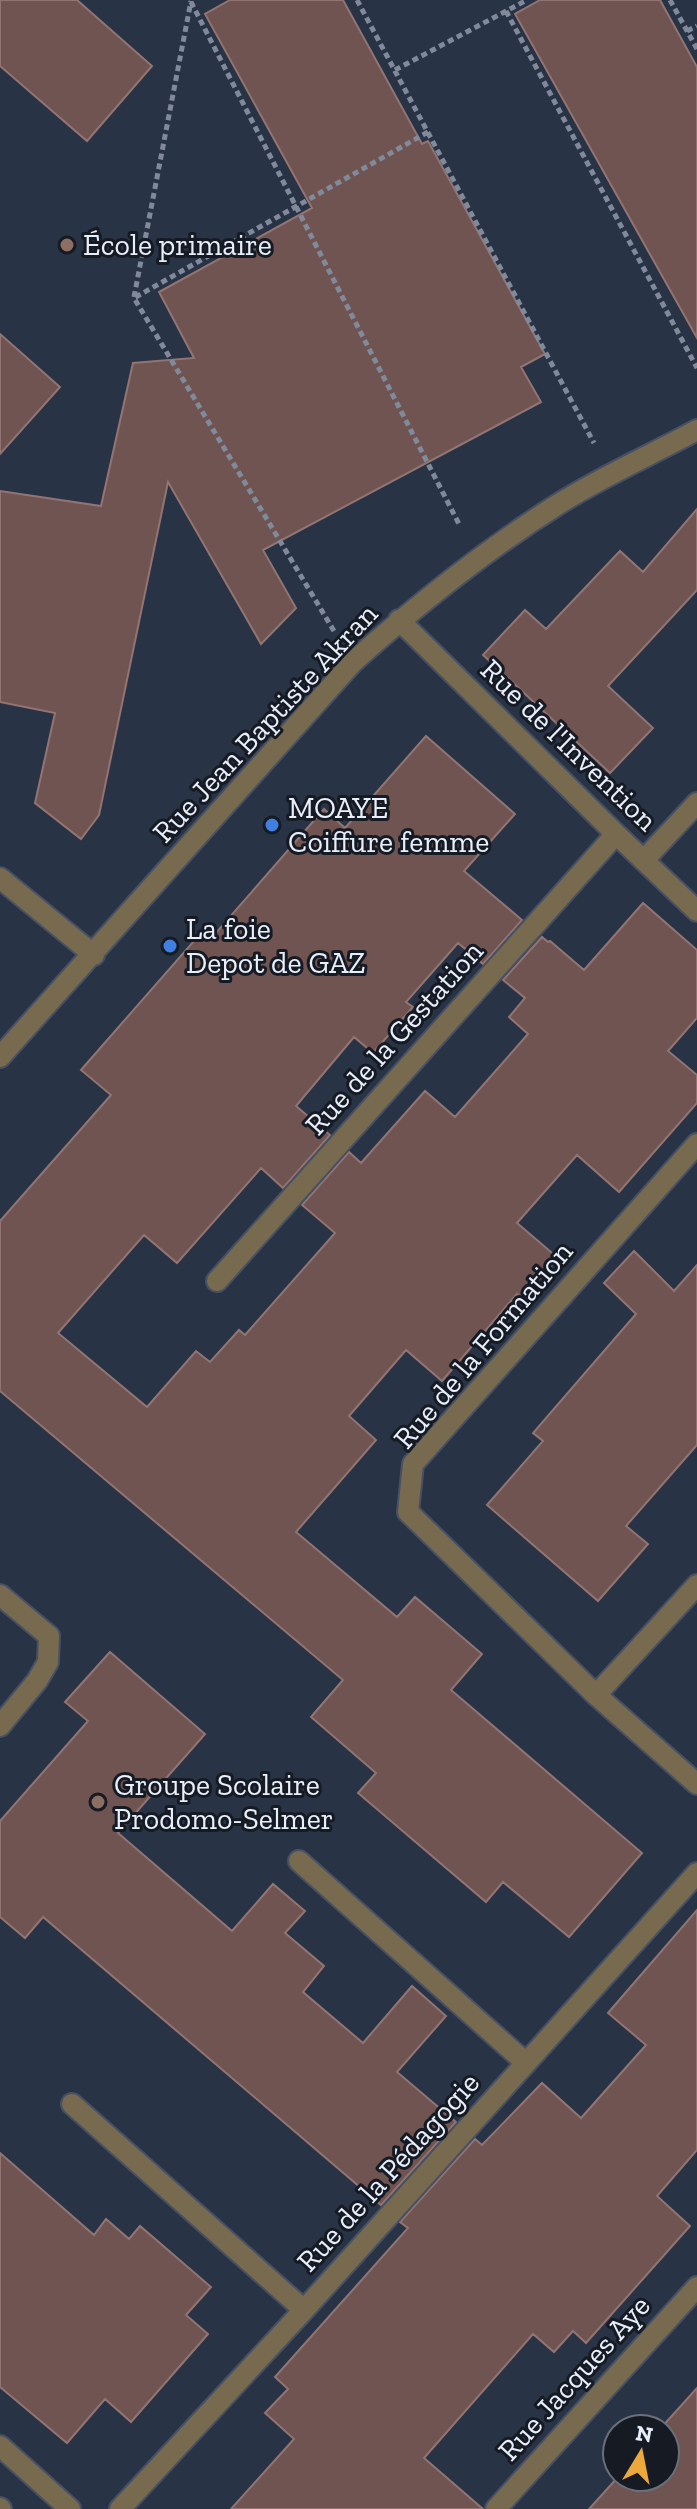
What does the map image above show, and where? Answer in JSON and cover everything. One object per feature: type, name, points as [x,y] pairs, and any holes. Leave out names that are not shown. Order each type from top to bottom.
[{"type":"street","name":"Rue Jean Baptiste Akran","points":[[0,1057],[353,662],[399,620],[477,559],[559,504],[697,430]]},
{"type":"street","name":"Rue de l'Invention","points":[[399,620],[697,911]]},
{"type":"street","points":[[644,860],[697,803]]},
{"type":"street","name":"Rue de la Gestation","points":[[217,1281],[616,834]]},
{"type":"street","points":[[0,878],[94,955]]},
{"type":"street","name":"Rue de la Formation","points":[[697,1144],[413,1464],[408,1512],[596,1695],[697,1784]]},
{"type":"street","points":[[596,1695],[697,1585]]},
{"type":"street","points":[[0,1595],[49,1636],[48,1662],[37,1681],[0,1726]]},
{"type":"street","points":[[299,1861],[526,2063]]},
{"type":"street","name":"Rue de la Pédagogie","points":[[120,2509],[304,2310],[697,1873]]},
{"type":"street","points":[[72,2104],[304,2310]]},
{"type":"street","name":"Rue Jacques Aye","points":[[496,2509],[697,2287]]},
{"type":"street","points":[[0,2446],[70,2509]]},
{"type":"path","points":[[357,0],[612,476]]},
{"type":"path","points":[[395,70],[527,0]]},
{"type":"path","points":[[670,0],[697,49]]},
{"type":"path","points":[[191,1],[477,559]]},
{"type":"path","points":[[191,1],[134,298],[353,662]]},
{"type":"path","points":[[506,11],[697,368]]},
{"type":"path","points":[[687,31],[697,26]]},
{"type":"path","points":[[134,298],[428,132]]},
{"type":"building","points":[[0,0],[77,0],[152,66],[87,141],[0,66]]},
{"type":"building","points":[[230,0],[343,0],[422,144],[428,141],[545,354],[521,367],[541,402],[263,550],[296,608],[261,644],[168,482],[99,815],[81,839],[35,803],[55,713],[0,702],[0,491],[101,506],[133,363],[194,358],[159,292],[312,208],[205,14]]},
{"type":"building","points":[[540,0],[660,0],[697,67],[697,338],[515,14]]},
{"type":"building","points":[[0,334],[60,387],[0,454]]},
{"type":"building","points":[[697,509],[697,590],[608,686],[653,728],[610,773],[483,655],[525,610],[546,629],[620,551],[643,572]]},
{"type":"building","points":[[426,736],[515,814],[464,871],[522,920],[483,964],[458,943],[406,1002],[413,1007],[373,1053],[354,1037],[296,1106],[330,1135],[283,1188],[261,1168],[177,1263],[144,1235],[58,1333],[147,1407],[196,1351],[210,1362],[239,1330],[245,1335],[335,1233],[302,1205],[349,1152],[361,1163],[425,1091],[455,1117],[528,1034],[509,1017],[525,998],[503,980],[542,937],[584,970],[643,903],[697,950],[697,1018],[668,1051],[697,1075],[697,1103],[619,1192],[577,1155],[517,1223],[558,1258],[522,1298],[517,1294],[442,1381],[406,1350],[349,1416],[376,1440],[296,1532],[397,1617],[415,1597],[482,1654],[451,1690],[642,1853],[569,1937],[503,1882],[486,1902],[358,1793],[376,1773],[311,1717],[343,1680],[0,1391],[0,1221],[111,1095],[81,1070],[200,934],[209,941],[324,809],[345,828]]},
{"type":"building","points":[[634,1251],[674,1291],[697,1265],[697,1445],[626,1526],[648,1544],[598,1601],[487,1505],[543,1441],[533,1433],[636,1314],[604,1283]]},
{"type":"building","points":[[110,1652],[205,1734],[118,1833],[232,1931],[273,1884],[305,1911],[285,1933],[324,1966],[303,1992],[363,2043],[412,1986],[446,2016],[397,2072],[456,2122],[381,2205],[43,1917],[25,1938],[0,1917],[0,1821],[88,1721],[65,1702]]},
{"type":"building","points":[[697,1910],[697,2150],[657,2196],[690,2226],[586,2343],[573,2331],[554,2352],[533,2334],[424,2458],[483,2509],[231,2509],[294,2439],[265,2413],[288,2389],[275,2377],[408,2228],[400,2222],[475,2139],[482,2145],[542,2083],[581,2118],[646,2045],[608,2013]]},
{"type":"building","points":[[0,2153],[94,2235],[106,2219],[129,2239],[140,2226],[211,2287],[186,2315],[208,2334],[131,2422],[105,2399],[67,2443],[0,2387]]},
{"type":"building","points":[[697,2388],[697,2509],[589,2509],[604,2493],[681,2493],[681,2413],[674,2413]]},
{"type":"place","name":"École primaire","points":[[67,245]]},
{"type":"place","name":"MOAYE Coiffure femme","points":[[272,825]]},
{"type":"place","name":"La foie Depot de GAZ","points":[[170,946]]},
{"type":"place","name":"Groupe Scolaire Prodomo-Selmer","points":[[98,1802]]}]
